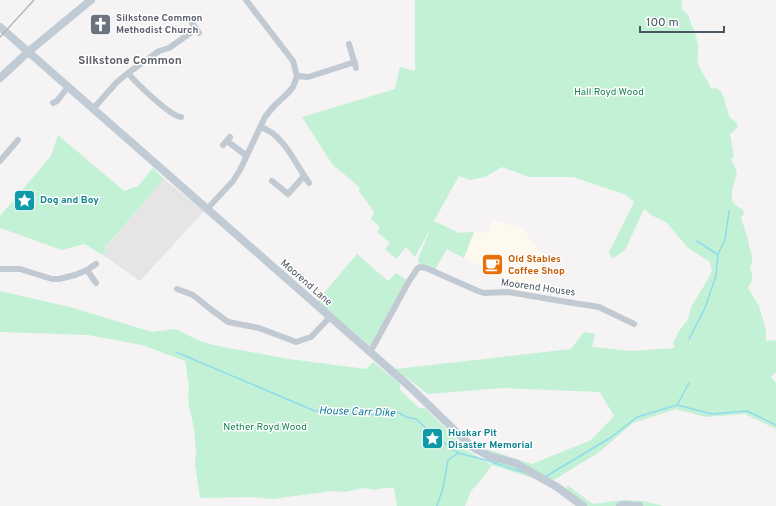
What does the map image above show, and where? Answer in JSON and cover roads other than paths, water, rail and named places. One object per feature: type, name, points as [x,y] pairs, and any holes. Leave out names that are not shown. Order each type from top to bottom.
[{"type":"street","points":[[0,78],[28,52],[91,0]]},
{"type":"street","points":[[207,209],[233,181],[247,156],[265,117],[293,87],[297,76],[293,61],[246,0]]},
{"type":"street","points":[[93,109],[117,82],[128,73],[159,51],[169,48],[198,31],[190,20]]},
{"type":"street","name":"Moorend Lane","points":[[0,27],[423,398],[472,447],[489,456],[515,463],[557,487],[583,506]]},
{"type":"street","points":[[297,76],[308,77],[355,65],[349,48]]},
{"type":"street","points":[[128,73],[167,109],[181,117]]},
{"type":"street","points":[[53,103],[57,101],[68,88]]},
{"type":"street","points":[[260,128],[266,129],[281,140],[309,183]]},
{"type":"street","points":[[0,161],[18,140]]},
{"type":"street","points":[[226,141],[247,156]]},
{"type":"street","points":[[272,181],[288,194],[304,176]]},
{"type":"street","points":[[0,269],[20,269],[52,279],[59,279],[75,275],[96,264]]},
{"type":"street","name":"Moorend Houses","points":[[370,352],[408,281],[420,267],[426,268],[484,293],[508,292],[599,307],[634,324]]},
{"type":"street","points":[[87,270],[96,283]]},
{"type":"street","points":[[177,289],[193,296],[228,322],[259,328],[296,342],[311,337],[330,317]]},
{"type":"street","points":[[620,506],[639,506]]},
{"type":"waterway","points":[[689,339],[705,308],[716,276],[718,254],[725,240],[729,211]]},
{"type":"waterway","points":[[697,241],[717,254]]},
{"type":"waterway","name":"House Carr Dike","points":[[176,352],[315,411],[371,415],[393,412],[399,413],[406,417],[416,419],[432,434],[458,453],[486,460],[525,473]]},
{"type":"waterway","points":[[677,405],[689,383]]},
{"type":"waterway","name":"House Carr Dike","points":[[545,477],[610,438],[637,417],[677,405],[712,414],[747,411],[776,425]]},
{"type":"waterway","points":[[437,506],[443,488],[448,460],[458,453]]},
{"type":"railway","points":[[0,37],[34,0]]},
{"type":"place","name":"Silkstone Common Methodist Church","points":[[100,24]]},
{"type":"place","name":"Dog and Boy","points":[[25,200]]},
{"type":"place","name":"Old Stables Coffee Shop","points":[[492,265]]},
{"type":"place","name":"Huskar Pit Disaster Memorial","points":[[432,439]]},
{"type":"district","name":"Silkstone Common","points":[[130,61]]},
{"type":"park label","name":"Hall Royd Wood","points":[[609,92]]},
{"type":"park label","name":"Nether Royd Wood","points":[[265,427]]}]
